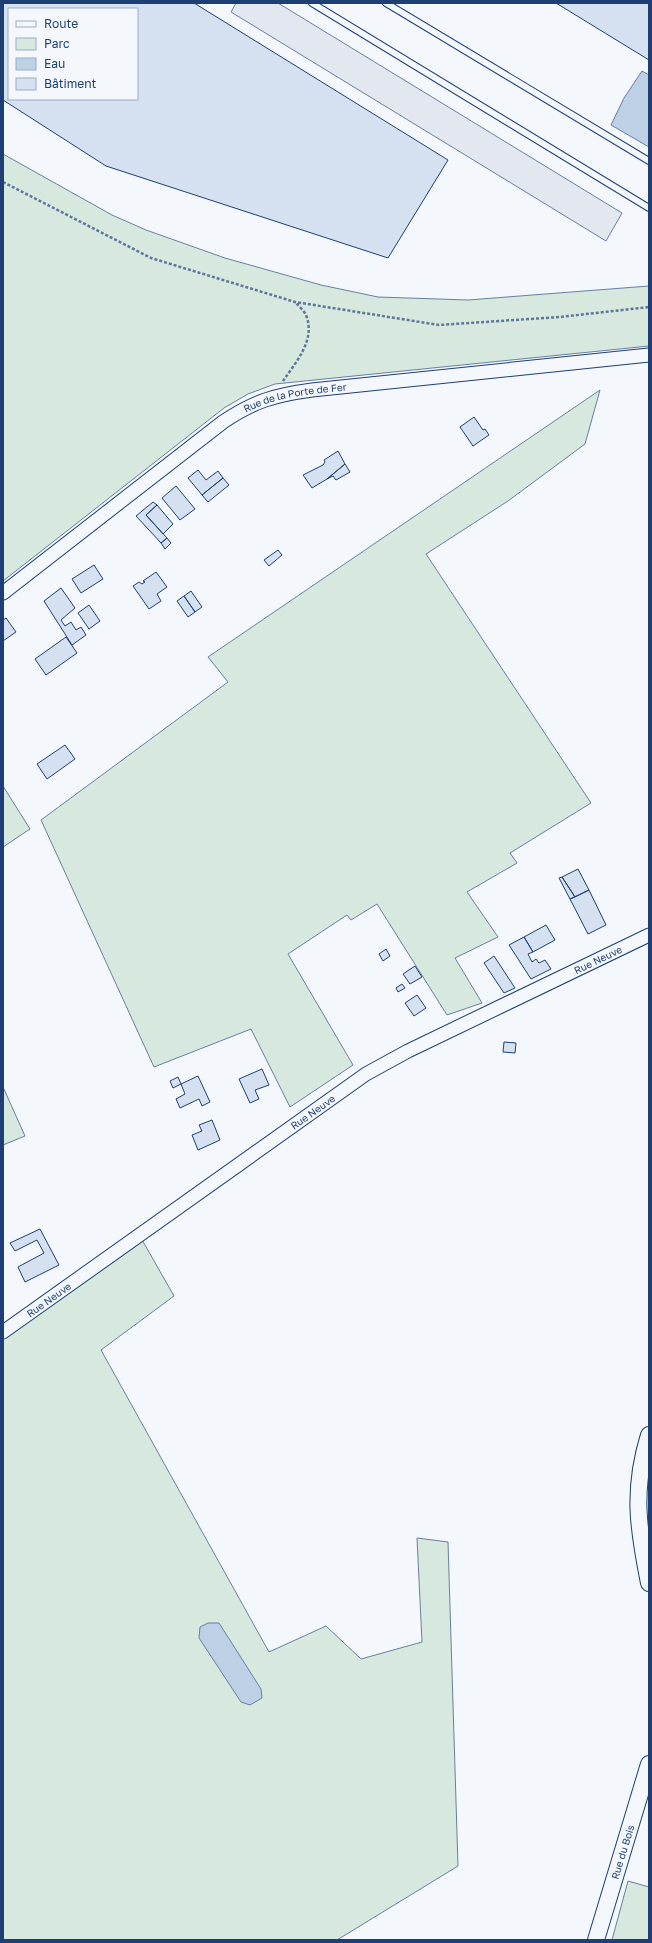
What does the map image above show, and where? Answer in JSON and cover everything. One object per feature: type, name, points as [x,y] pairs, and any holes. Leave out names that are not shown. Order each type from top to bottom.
[{"type":"street","name":"Rue de la Porte de Fer","points":[[3,593],[223,422],[242,410],[272,396],[312,390],[649,355]]},
{"type":"street","name":"Rue Neuve","points":[[3,1332],[366,1074],[415,1048],[649,935]]},
{"type":"street","points":[[649,1435],[640,1468],[640,1534],[649,1583]]},
{"type":"street","name":"Rue du Bois","points":[[596,1940],[649,1764]]},
{"type":"lane","points":[[312,3],[649,208]]},
{"type":"lane","points":[[386,3],[649,161]]},
{"type":"path","points":[[3,182],[151,258],[295,302],[439,325],[560,317],[649,307]]},
{"type":"path","points":[[272,396],[296,363],[306,346],[307,325],[305,314],[295,302]]},
{"type":"green space","points":[[3,154],[112,215],[146,230],[225,258],[321,285],[378,297],[468,300],[649,286],[649,346],[275,384],[248,394],[224,408],[3,581]]},
{"type":"green space","points":[[600,390],[585,444],[508,501],[426,554],[591,803],[510,853],[517,863],[467,892],[498,937],[455,958],[482,1003],[447,1015],[377,904],[351,920],[347,915],[288,954],[353,1065],[290,1107],[251,1029],[154,1067],[41,820],[228,682],[208,657]]},
{"type":"green space","points":[[3,786],[30,829],[3,847]]},
{"type":"green space","points":[[3,1087],[25,1136],[3,1145]]},
{"type":"green space","points":[[141,1238],[174,1296],[101,1350],[269,1652],[326,1626],[361,1659],[422,1642],[417,1538],[448,1542],[458,1866],[337,1940],[3,1940],[3,1335]]},
{"type":"green space","points":[[628,1881],[649,1887],[649,1940],[612,1940]]},
{"type":"shaded area","points":[[236,3],[278,3],[622,213],[606,241],[231,12]]},
{"type":"water","points":[[642,71],[649,75],[649,147],[611,125],[624,98]]},
{"type":"water","points":[[208,1623],[219,1623],[261,1689],[262,1698],[250,1705],[241,1702],[199,1638],[200,1627]]},
{"type":"building","points":[[3,3],[194,3],[448,160],[388,258],[106,166],[3,100]]},
{"type":"building","points":[[556,3],[649,3],[649,60]]},
{"type":"building","points":[[474,417],[483,430],[485,429],[489,435],[473,446],[460,427]]},
{"type":"building","points":[[338,451],[345,464],[327,479],[312,488],[303,475],[323,465],[325,462],[324,460]]},
{"type":"building","points":[[345,464],[350,472],[336,480],[333,476],[327,479]]},
{"type":"building","points":[[198,470],[206,480],[218,471],[223,478],[202,495],[188,478]]},
{"type":"building","points":[[223,478],[229,485],[208,502],[202,495]]},
{"type":"building","points":[[176,486],[195,509],[180,520],[162,498]]},
{"type":"building","points":[[153,502],[157,505],[146,515],[167,538],[161,543],[136,516]]},
{"type":"building","points":[[157,505],[173,524],[163,534],[146,515]]},
{"type":"building","points":[[167,538],[171,543],[165,549],[161,543]]},
{"type":"building","points":[[278,550],[282,555],[269,566],[264,560]]},
{"type":"building","points":[[94,565],[103,579],[81,593],[72,579]]},
{"type":"building","points":[[156,572],[167,587],[157,594],[161,601],[149,609],[133,586],[139,582],[142,584],[145,582],[143,581]]},
{"type":"building","points":[[61,588],[75,608],[61,620],[65,626],[71,622],[76,630],[81,627],[86,635],[72,645],[44,601]]},
{"type":"building","points":[[191,591],[202,607],[195,612],[184,596]]},
{"type":"building","points":[[184,596],[195,612],[188,617],[177,601]]},
{"type":"building","points":[[89,605],[100,621],[89,629],[78,613]]},
{"type":"building","points":[[6,618],[16,632],[3,641],[3,620]]},
{"type":"building","points":[[66,637],[77,653],[46,675],[35,659]]},
{"type":"building","points":[[65,745],[75,759],[47,779],[37,764]]},
{"type":"building","points":[[578,869],[589,890],[575,897],[562,877]]},
{"type":"building","points":[[562,877],[575,897],[570,899],[559,878]]},
{"type":"building","points":[[589,890],[606,925],[588,934],[570,899]]},
{"type":"building","points":[[546,925],[555,940],[533,952],[524,937]]},
{"type":"building","points":[[524,937],[533,952],[528,954],[532,962],[536,959],[539,963],[545,960],[551,969],[531,979],[509,945]]},
{"type":"building","points":[[386,949],[390,956],[383,961],[379,954]]},
{"type":"building","points":[[494,956],[515,988],[504,993],[484,963]]},
{"type":"building","points":[[415,966],[422,977],[410,984],[403,974]]},
{"type":"building","points":[[402,984],[405,988],[398,992],[396,988]]},
{"type":"building","points":[[417,995],[426,1008],[414,1016],[405,1003]]},
{"type":"building","points":[[504,1042],[516,1043],[515,1053],[503,1052]]},
{"type":"building","points":[[262,1069],[269,1085],[255,1090],[259,1099],[250,1103],[239,1079]]},
{"type":"building","points":[[198,1076],[210,1102],[202,1106],[199,1099],[180,1108],[176,1099],[185,1094],[181,1084]]},
{"type":"building","points":[[178,1077],[181,1084],[173,1088],[170,1081]]},
{"type":"building","points":[[212,1120],[220,1140],[198,1150],[192,1135],[202,1131],[199,1125]]},
{"type":"building","points":[[40,1229],[59,1265],[25,1282],[18,1267],[44,1253],[37,1240],[15,1251],[10,1243]]}]
